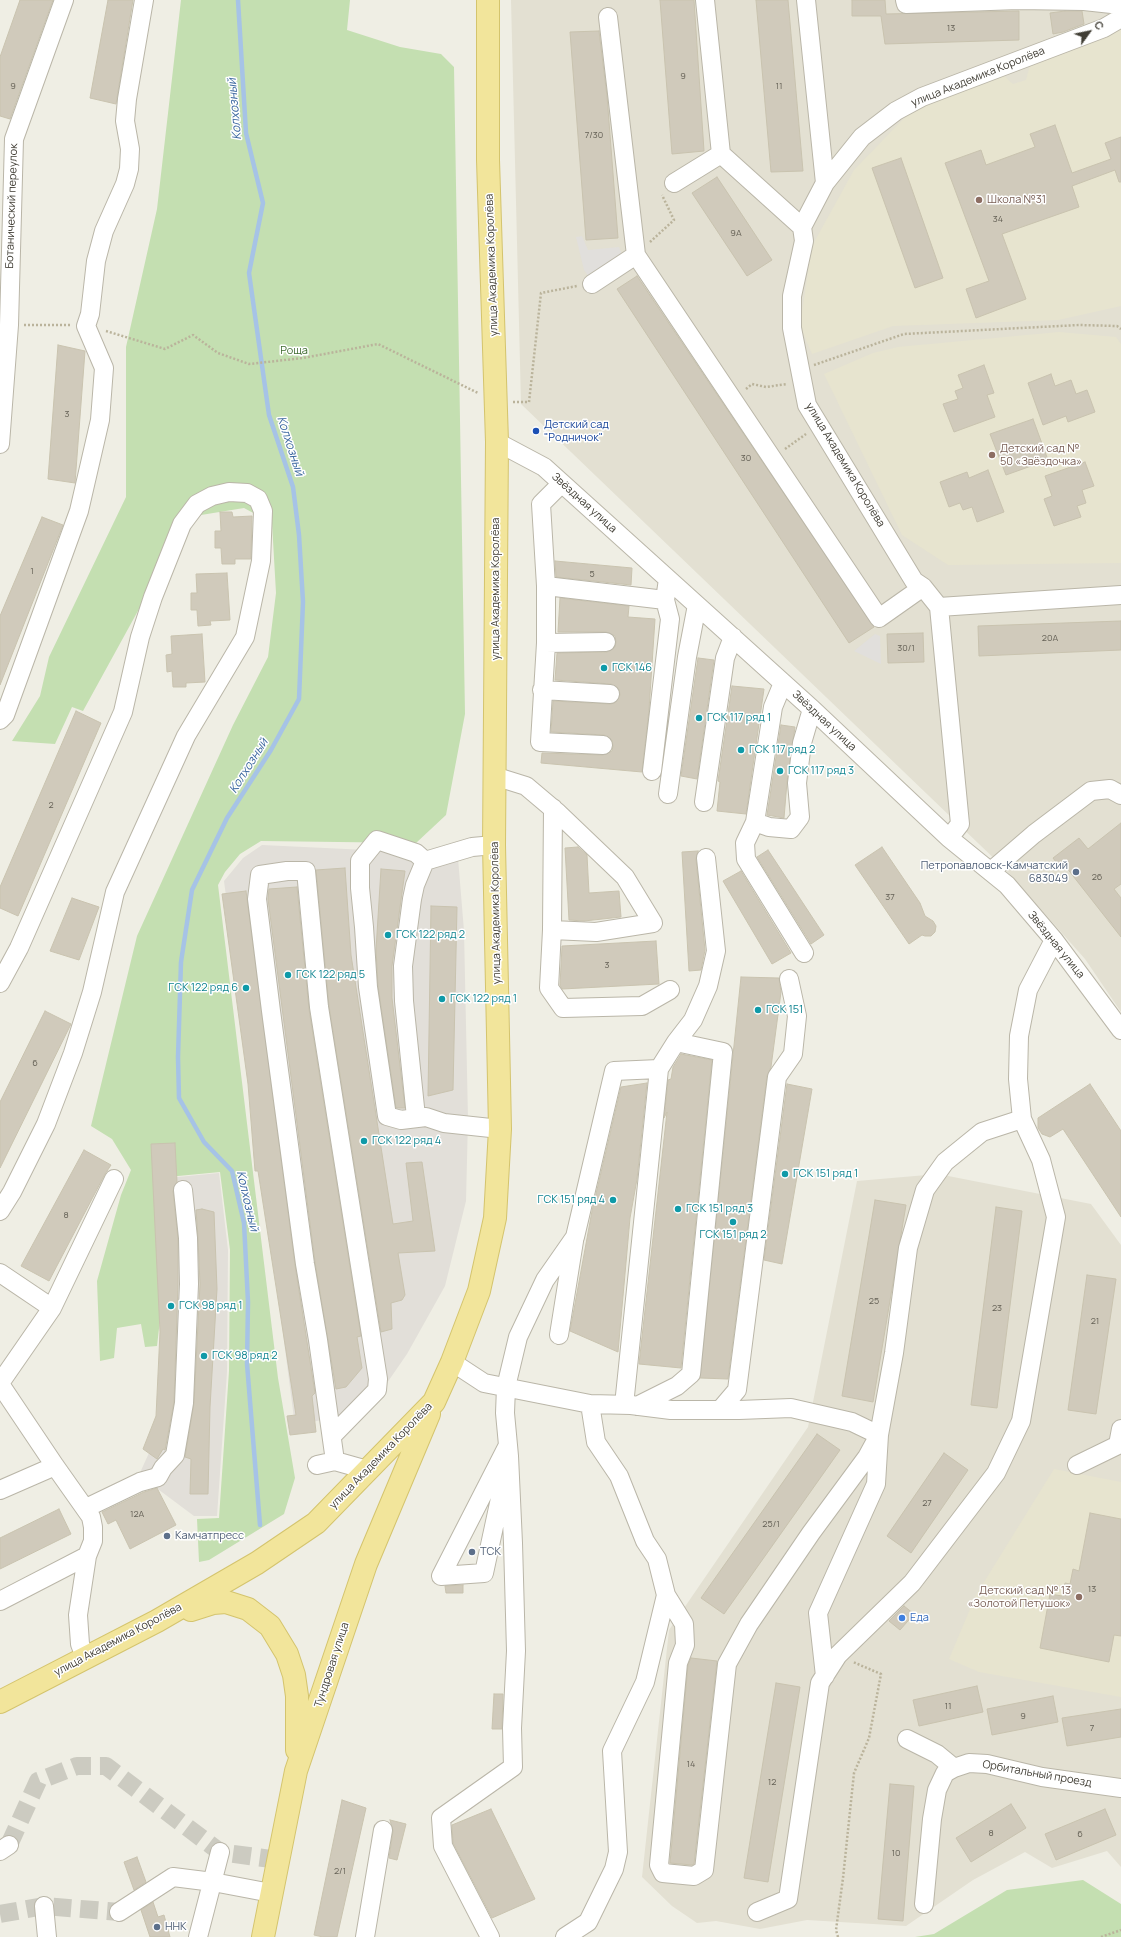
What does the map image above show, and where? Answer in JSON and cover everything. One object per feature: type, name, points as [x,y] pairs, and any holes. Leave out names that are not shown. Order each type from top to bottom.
[{"type":"main road","name":"улица Академика Королёва","points":[[1,1702],[85,1657],[157,1621],[257,1563],[316,1523],[434,1402],[452,1362],[479,1291],[495,1218],[500,1129],[494,845],[497,442],[488,160],[488,0]]},
{"type":"main road","name":"Тундровая улица","points":[[263,1937],[296,1772],[366,1564],[434,1402]]},
{"type":"main road","points":[[157,1621],[213,1603],[226,1602],[248,1609],[270,1626],[287,1654],[296,1689],[296,1772]]},
{"type":"street","name":"Ботанический переулок","points":[[0,444],[9,325],[14,140],[64,0]]},
{"type":"street","points":[[0,720],[5,715],[79,511],[100,420],[104,368],[86,326],[90,314],[96,261],[104,231],[125,184],[128,169],[130,149],[125,121],[127,99],[144,0]]},
{"type":"street","points":[[705,0],[721,154],[802,227]]},
{"type":"street","points":[[806,0],[825,183]]},
{"type":"street","points":[[905,0],[906,4],[1018,0],[1084,1],[1121,5]]},
{"type":"street","points":[[608,17],[636,255],[879,618],[922,587]]},
{"type":"street","name":"улица Академика Королёва","points":[[939,607],[922,587],[914,581],[806,405],[792,328],[792,296],[804,241],[802,227],[825,183],[862,137],[896,111],[922,97],[1104,28],[1121,18]]},
{"type":"street","points":[[674,183],[721,154]]},
{"type":"street","points":[[592,284],[636,255]]},
{"type":"street","name":"Звёздная улица","points":[[497,442],[544,467],[812,709],[949,838],[1007,885],[1054,940],[1121,1030]]},
{"type":"street","points":[[562,483],[541,504],[546,586],[546,643],[540,742],[603,745]]},
{"type":"street","points":[[0,983],[19,948],[123,712],[140,637],[153,597],[182,524],[196,504],[212,496],[229,492],[247,493],[258,498],[263,511],[261,561],[245,637],[186,736],[115,892],[92,992],[73,1053],[46,1124],[12,1192],[0,1211]]},
{"type":"street","points":[[652,771],[670,618],[665,600],[668,578]]},
{"type":"street","points":[[546,586],[665,600]]},
{"type":"street","points":[[949,838],[960,824],[939,607],[1121,596]]},
{"type":"street","points":[[668,794],[687,657],[697,605]]},
{"type":"street","points":[[704,802],[725,658],[733,637]]},
{"type":"street","points":[[546,643],[606,642]]},
{"type":"street","points":[[783,683],[773,707],[755,822],[745,843],[746,859],[804,953]]},
{"type":"street","points":[[542,690],[610,694]]},
{"type":"street","points":[[755,822],[769,827],[791,829],[800,817],[797,783],[802,743],[812,709]]},
{"type":"street","points":[[494,776],[526,786],[553,808],[625,877],[653,923],[596,932],[552,930]]},
{"type":"street","points":[[991,871],[1034,834],[1091,791],[1110,789],[1121,795]]},
{"type":"street","points":[[553,808],[552,930],[549,988],[563,1008],[642,1006],[670,990]]},
{"type":"street","points":[[424,861],[416,854],[377,840],[360,861],[360,888],[368,987],[387,1116],[401,1120],[426,1117],[444,1123],[500,1129]]},
{"type":"street","points":[[424,861],[472,847],[494,845]]},
{"type":"street","points":[[631,1405],[659,1069],[676,1042],[694,1020],[708,986],[716,951],[706,858]]},
{"type":"street","points":[[416,1117],[404,1001],[404,966],[412,899],[415,885],[424,861]]},
{"type":"street","points":[[332,1436],[377,1390],[378,1379],[319,1007],[306,871],[287,871],[260,875],[257,899],[305,1264],[335,1461]]},
{"type":"street","points":[[757,1912],[788,1899],[820,1683],[838,1656],[912,1583],[996,1474],[1021,1421],[1056,1217],[1041,1160],[1022,1119],[1018,1079],[1019,1036],[1028,990],[1054,940]]},
{"type":"street","points":[[720,1410],[737,1390],[777,1077],[793,1054],[798,1016],[789,979]]},
{"type":"street","points":[[631,1405],[677,1386],[691,1374],[723,1052],[676,1042]]},
{"type":"street","points":[[559,1335],[575,1237],[614,1071],[659,1069]]},
{"type":"street","points":[[824,1676],[818,1613],[876,1484],[879,1435],[894,1353],[908,1248],[925,1190],[945,1162],[982,1132],[1022,1119]]},
{"type":"street","points":[[85,1657],[80,1644],[78,1615],[87,1556],[94,1534],[91,1517],[0,1384],[52,1308],[114,1179]]},
{"type":"street","points":[[86,1508],[140,1482],[158,1477],[163,1468],[175,1455],[184,1403],[189,1284],[188,1238],[183,1190]]},
{"type":"street","points":[[490,1937],[443,1846],[440,1818],[513,1767],[512,1728],[516,1650],[508,1450],[505,1413],[506,1387],[518,1336],[545,1280],[575,1237]]},
{"type":"street","points":[[0,1273],[52,1308]]},
{"type":"street","points":[[452,1362],[484,1383],[590,1404],[631,1405],[671,1410],[791,1408],[852,1422],[879,1435]]},
{"type":"street","points":[[590,1404],[596,1442],[619,1476],[645,1540],[657,1559],[666,1595],[684,1624],[685,1645],[678,1663],[659,1865],[663,1873],[694,1876],[704,1870],[728,1664],[749,1624],[811,1533],[867,1457],[879,1435]]},
{"type":"street","points":[[1077,1465],[1118,1445],[1121,1429]]},
{"type":"street","points":[[508,1450],[484,1573],[441,1576],[508,1450]]},
{"type":"street","points":[[317,1465],[335,1461],[368,1470]]},
{"type":"street","points":[[0,1490],[55,1466]]},
{"type":"street","points":[[0,1601],[87,1556]]},
{"type":"street","points":[[565,1937],[588,1922],[614,1869],[618,1852],[612,1751],[645,1682],[666,1595]]},
{"type":"street","points":[[907,1740],[937,1754],[954,1768],[945,1773],[937,1790],[932,1819],[924,1904]]},
{"type":"street","name":"Орбитальный проезд","points":[[954,1768],[969,1763],[988,1764],[1042,1777],[1121,1788]]},
{"type":"street","points":[[365,1937],[383,1830]]},
{"type":"street","points":[[198,1937],[220,1852]]},
{"type":"street","points":[[119,1912],[173,1878],[213,1882],[271,1893]]},
{"type":"street","points":[[44,1906],[47,1937]]},
{"type":"path","points":[[636,255],[674,220],[659,189],[674,183]]},
{"type":"path","points":[[9,325],[86,326],[165,349],[193,334],[218,353],[250,364],[304,358],[378,344],[496,402],[529,402],[541,292],[592,284]]},
{"type":"path","points":[[743,391],[752,384],[766,387],[789,383],[800,370],[904,334],[1079,325],[1117,326],[1121,329]]},
{"type":"path","points":[[772,458],[819,424]]},
{"type":"path","points":[[838,1656],[882,1674],[869,1738],[854,1773],[836,1930],[838,1937]]},
{"type":"path","points":[[1101,1937],[1121,1930]]},
{"type":"shaded area","points":[[511,0],[1121,0],[1121,1012],[1085,959],[1005,869],[521,404]]},
{"type":"shaded area","name":"Школа №31","points":[[1121,26],[1121,306],[1058,320],[893,326],[812,354],[800,326],[812,246],[854,170],[911,111],[1003,75],[1013,84],[1026,80],[1030,65]]},
{"type":"shaded area","points":[[582,236],[588,250],[619,247],[627,267],[596,287],[584,270],[576,237]]},
{"type":"shaded area","name":"Детский сад № 50 «Звёздочка»","points":[[1059,332],[1116,337],[1121,344],[1121,563],[948,565],[902,535],[824,374],[873,353],[898,347]]},
{"type":"shaded area","points":[[875,634],[880,636],[881,664],[854,651]]},
{"type":"shaded area","points":[[262,845],[388,851],[458,858],[464,931],[468,1119],[466,1201],[445,1286],[407,1354],[369,1409],[295,1426],[224,881],[243,858]]},
{"type":"shaded area","points":[[219,1173],[228,1250],[227,1372],[217,1516],[194,1516],[139,1475],[158,1433],[165,1398],[157,1179]]},
{"type":"shaded area","points":[[938,1174],[1091,1204],[1121,1245],[1121,1867],[1107,1851],[1052,1868],[1025,1852],[973,1880],[906,1926],[807,1920],[760,1929],[716,1921],[697,1923],[672,1906],[642,1877],[669,1630],[808,1427],[857,1181]]},
{"type":"shaded area","points":[[1054,1469],[1121,1482],[1121,1697],[979,1672],[949,1659],[976,1595]]},
{"type":"green space","name":"Роща","points":[[181,0],[350,0],[347,30],[400,47],[441,54],[454,67],[465,714],[446,815],[416,843],[261,841],[240,854],[225,872],[218,885],[278,1378],[295,1478],[284,1514],[209,1560],[199,1562],[197,1519],[219,1518],[229,1371],[230,1250],[220,1172],[157,1178],[161,1311],[157,1346],[145,1347],[141,1324],[117,1328],[114,1358],[100,1361],[97,1281],[121,1195],[131,1170],[112,1139],[91,1126],[137,936],[233,725],[268,657],[276,593],[272,523],[244,508],[201,515],[173,547],[83,711],[72,707],[55,744],[12,741],[40,696],[49,657],[126,497],[126,347],[157,209]]},
{"type":"green space","points":[[1083,1880],[1121,1904],[1121,1937],[915,1937],[934,1934],[1007,1890]]},
{"type":"building","points":[[20,0],[53,0],[10,119],[0,116],[0,57]]},
{"type":"building","points":[[108,0],[133,0],[116,104],[90,98]]},
{"type":"building","points":[[660,0],[694,0],[704,151],[672,154]]},
{"type":"building","points":[[756,0],[788,0],[803,171],[771,172]]},
{"type":"building","points":[[852,0],[885,0],[886,14],[1019,11],[1019,40],[885,44],[881,16],[852,16]]},
{"type":"building","points":[[1082,11],[1084,24],[1053,34],[1050,13]]},
{"type":"building","points":[[599,31],[607,96],[618,238],[586,240],[570,32]]},
{"type":"building","points":[[1055,125],[1072,173],[1111,159],[1105,143],[1121,137],[1121,182],[1119,182],[1115,170],[1072,186],[1079,207],[1002,234],[1026,299],[976,318],[966,289],[989,281],[945,163],[981,150],[986,165],[1035,147],[1030,134]]},
{"type":"building","points":[[901,158],[943,278],[915,288],[872,168]]},
{"type":"building","points":[[717,177],[772,260],[747,276],[692,193]]},
{"type":"building","points":[[637,276],[874,627],[849,643],[617,289]]},
{"type":"building","points":[[58,345],[85,351],[75,483],[48,479]]},
{"type":"building","points":[[984,365],[994,393],[987,395],[995,417],[954,432],[943,404],[958,399],[955,391],[963,388],[958,375]]},
{"type":"building","points":[[1051,374],[1055,386],[1071,380],[1076,394],[1087,390],[1095,412],[1068,422],[1066,416],[1043,425],[1028,383]]},
{"type":"building","points":[[1033,419],[1048,460],[1006,475],[990,434]]},
{"type":"building","points":[[1085,462],[1094,486],[1082,490],[1086,503],[1077,506],[1081,517],[1054,526],[1044,499],[1052,496],[1045,476]]},
{"type":"building","points":[[988,470],[1004,512],[977,522],[972,507],[963,510],[960,503],[949,507],[940,482],[967,472],[969,478]]},
{"type":"building","points":[[220,512],[232,512],[233,517],[252,516],[251,559],[235,559],[235,564],[222,564],[221,548],[215,548],[215,531],[221,531]]},
{"type":"building","points":[[42,517],[63,525],[0,685],[0,616]]},
{"type":"building","points":[[555,561],[632,568],[631,585],[556,577]]},
{"type":"building","points":[[227,573],[230,620],[210,621],[211,625],[198,626],[197,610],[191,610],[191,593],[197,593],[196,574]]},
{"type":"building","name":"ГСК 146","points":[[560,598],[629,606],[628,617],[655,619],[649,710],[642,772],[541,763],[542,753],[603,755],[612,751],[613,746],[612,740],[604,735],[551,732],[553,701],[610,704],[615,703],[620,695],[619,689],[611,684],[555,680],[557,653],[607,652],[615,647],[616,642],[615,636],[606,632],[558,632]]},
{"type":"building","points":[[1121,621],[1121,650],[979,656],[978,626]]},
{"type":"building","points":[[923,633],[924,662],[888,663],[887,634]]},
{"type":"building","points":[[202,634],[205,682],[186,683],[186,687],[173,687],[172,671],[167,672],[166,655],[172,654],[171,636]]},
{"type":"building","name":"ГСК 117 ряд 1","points":[[698,658],[714,660],[697,779],[681,776]]},
{"type":"building","name":"ГСК 117 ряд 2","points":[[732,686],[764,689],[746,814],[717,811],[720,782],[718,781]]},
{"type":"building","points":[[76,711],[101,723],[18,916],[0,908],[0,887]]},
{"type":"building","name":"ГСК 117 ряд 3","points":[[781,725],[795,727],[787,782],[784,818],[767,815]]},
{"type":"building","points":[[1121,823],[1121,884],[1114,889],[1121,898],[1121,937],[1066,867],[1062,870],[1053,858],[1079,838],[1088,849]]},
{"type":"building","points":[[578,847],[587,855],[589,893],[619,891],[621,917],[584,921],[569,920],[565,848]]},
{"type":"building","points":[[882,847],[920,903],[925,916],[933,921],[936,926],[935,932],[931,936],[922,935],[909,944],[855,865]]},
{"type":"building","points":[[768,850],[824,935],[811,944],[757,857]]},
{"type":"building","points":[[698,851],[696,859],[705,950],[701,970],[689,971],[682,852]]},
{"type":"building","name":"ГСК 122 ряд 4","points":[[345,868],[351,955],[393,1224],[413,1221],[406,1163],[422,1162],[435,1251],[398,1253],[405,1295],[402,1300],[391,1303],[392,1329],[381,1332],[329,1006],[316,870]]},
{"type":"building","name":"ГСК 122 ряд 2","points":[[381,869],[405,871],[392,966],[392,998],[405,1108],[396,1108],[378,986],[376,950]]},
{"type":"building","points":[[741,871],[791,953],[772,964],[723,881]]},
{"type":"building","points":[[297,887],[309,1009],[361,1336],[357,1337],[362,1368],[346,1387],[336,1389],[315,1262],[268,899],[269,889]]},
{"type":"building","points":[[246,891],[295,1265],[315,1393],[312,1396],[316,1432],[290,1435],[287,1416],[296,1415],[258,1171],[255,1171],[248,1084],[222,894]]},
{"type":"building","points":[[72,898],[99,907],[79,960],[50,951]]},
{"type":"building","name":"ГСК 122 ряд 1","points":[[431,906],[457,907],[453,1090],[428,1096]]},
{"type":"building","points":[[656,941],[659,984],[562,989],[560,985],[562,946]]},
{"type":"building","name":"ГСК 151 ряд 2","points":[[741,977],[779,978],[781,992],[771,1067],[767,1076],[728,1379],[700,1378]]},
{"type":"building","points":[[45,1011],[71,1024],[0,1168],[0,1102]]},
{"type":"building","name":"ГСК 151 ряд 3","points":[[681,1054],[712,1060],[681,1368],[639,1364],[667,1112],[664,1118],[668,1080],[671,1079],[673,1067]]},
{"type":"building","name":"ГСК 151 ряд 4","points":[[647,1083],[637,1179],[630,1218],[618,1352],[570,1331],[592,1211],[621,1087]]},
{"type":"building","name":"ГСК 151 ряд 1","points":[[787,1084],[812,1089],[782,1264],[764,1260]]},
{"type":"building","points":[[1090,1084],[1121,1131],[1121,1217],[1063,1129],[1050,1137],[1042,1134],[1038,1128],[1038,1118]]},
{"type":"building","name":"ГСК 98 ряд 1","points":[[175,1143],[177,1182],[173,1191],[178,1239],[178,1284],[174,1402],[165,1450],[163,1449],[157,1459],[143,1449],[156,1416],[160,1332],[151,1144]]},
{"type":"building","points":[[84,1150],[111,1165],[49,1281],[21,1266]]},
{"type":"building","points":[[875,1200],[906,1205],[873,1402],[842,1396]]},
{"type":"building","points":[[996,1207],[1022,1211],[997,1408],[971,1405]]},
{"type":"building","name":"ГСК 98 ряд 2","points":[[202,1209],[214,1212],[217,1289],[210,1407],[208,1494],[190,1494],[191,1459],[185,1457],[194,1403],[200,1284],[196,1210]]},
{"type":"building","points":[[1087,1275],[1116,1279],[1096,1414],[1068,1410]]},
{"type":"building","points":[[817,1434],[840,1450],[724,1614],[701,1598]]},
{"type":"building","points":[[944,1453],[968,1470],[911,1553],[887,1536]]},
{"type":"building","points":[[157,1488],[176,1525],[130,1549],[116,1520],[108,1524],[102,1512],[144,1492]]},
{"type":"building","points":[[59,1509],[71,1534],[0,1569],[0,1538]]},
{"type":"building","points":[[1090,1513],[1121,1519],[1121,1636],[1114,1635],[1109,1662],[1040,1648],[1050,1594],[1062,1596],[1065,1583],[1070,1584],[1073,1569],[1079,1571]]},
{"type":"building","points":[[463,1585],[463,1593],[446,1593],[445,1586]]},
{"type":"building","name":"Еда","points":[[904,1606],[914,1614],[900,1630],[889,1621]]},
{"type":"building","points":[[691,1658],[717,1661],[694,1864],[692,1865],[670,1863],[688,1665]]},
{"type":"building","points":[[776,1683],[800,1687],[768,1882],[744,1878]]},
{"type":"building","points":[[977,1686],[983,1712],[919,1726],[913,1700]]},
{"type":"building","points":[[494,1694],[503,1694],[502,1729],[492,1729]]},
{"type":"building","points":[[1053,1696],[1058,1722],[992,1735],[987,1709]]},
{"type":"building","points":[[1121,1709],[1121,1737],[1067,1746],[1062,1718]]},
{"type":"building","points":[[890,1784],[914,1786],[903,1921],[878,1919]]},
{"type":"building","points":[[342,1800],[366,1808],[337,1937],[323,1937],[314,1935]]},
{"type":"building","points":[[1011,1804],[1026,1828],[971,1862],[956,1838]]},
{"type":"building","points":[[491,1809],[535,1899],[492,1918],[453,1843],[452,1825]]},
{"type":"building","points":[[1105,1809],[1116,1835],[1056,1860],[1045,1834]]},
{"type":"building","points":[[390,1820],[406,1824],[397,1860],[389,1858],[393,1831]]},
{"type":"building","points":[[137,1857],[146,1882],[134,1890],[124,1862]]},
{"type":"building","points":[[153,1902],[158,1917],[164,1915],[170,1937],[150,1937],[141,1910]]},
{"type":"waterway","name":"Колхозный","points":[[238,0],[246,133],[263,203],[249,273],[269,415],[293,487],[299,535],[303,602],[299,699],[271,750],[227,818],[192,890],[181,962],[178,1057],[179,1098],[204,1142],[232,1171],[244,1223],[248,1302],[247,1364],[260,1525]]},
{"type":"tunnel","points":[[9,1845],[38,1781],[77,1766],[106,1766],[220,1852],[278,1860]]},
{"type":"tunnel","points":[[0,1914],[44,1906],[119,1912]]},
{"type":"place","name":"Школа №31","points":[[979,200]]},
{"type":"place","name":"Детский сад \"Родничок\"","points":[[536,431]]},
{"type":"place","name":"Детский сад № 50 «Звёздочка»","points":[[992,455]]},
{"type":"place","name":"ГСК 146","points":[[604,668]]},
{"type":"place","name":"ГСК 117 ряд 1","points":[[699,718]]},
{"type":"place","name":"ГСК 117 ряд 2","points":[[741,750]]},
{"type":"place","name":"ГСК 117 ряд 3","points":[[780,771]]},
{"type":"place","name":"Петропавловск-Камчатский 683049","points":[[1076,872]]},
{"type":"place","name":"ГСК 122 ряд 2","points":[[388,935]]},
{"type":"place","name":"ГСК 122 ряд 5","points":[[288,975]]},
{"type":"place","name":"ГСК 122 ряд 6","points":[[246,988]]},
{"type":"place","name":"ГСК 122 ряд 1","points":[[442,999]]},
{"type":"place","name":"ГСК 151","points":[[758,1010]]},
{"type":"place","name":"ГСК 122 ряд 4","points":[[364,1141]]},
{"type":"place","name":"ГСК 151 ряд 1","points":[[785,1174]]},
{"type":"place","name":"ГСК 151 ряд 4","points":[[613,1200]]},
{"type":"place","name":"ГСК 151 ряд 3","points":[[678,1209]]},
{"type":"place","name":"ГСК 151 ряд 2","points":[[733,1222]]},
{"type":"place","name":"ГСК 98 ряд 1","points":[[171,1306]]},
{"type":"place","name":"ГСК 98 ряд 2","points":[[204,1356]]},
{"type":"place","name":"Камчатпресс","points":[[167,1536]]},
{"type":"place","name":"ТСК","points":[[472,1552]]},
{"type":"place","name":"Детский сад № 13 «Золотой Петушок»","points":[[1079,1597]]},
{"type":"place","name":"Еда","points":[[902,1618]]},
{"type":"place","name":"ННК","points":[[157,1927]]}]
